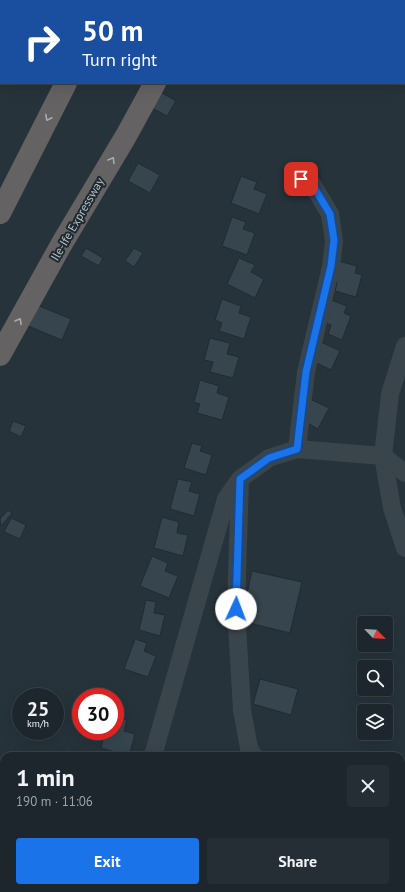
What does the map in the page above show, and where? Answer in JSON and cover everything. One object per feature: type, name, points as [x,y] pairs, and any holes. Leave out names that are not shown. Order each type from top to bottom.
[{"type":"highway","points":[[0,213],[65,84]]},
{"type":"highway","name":"Ile-Ife Expressway","points":[[0,355],[154,84]]},
{"type":"street","points":[[297,449],[306,372],[331,266],[334,240],[330,214],[312,184],[301,179]]},
{"type":"street","points":[[405,346],[390,394],[383,456],[392,508],[405,548]]},
{"type":"street","points":[[154,752],[226,499],[240,479],[269,458],[297,449],[383,456],[405,473]]},
{"type":"street","points":[[240,479],[236,609],[242,710],[249,748],[252,752]]},
{"type":"building","points":[[161,92],[176,101],[167,116],[152,108]]},
{"type":"building","points":[[138,163],[160,175],[150,193],[128,181]]},
{"type":"building","points":[[241,176],[257,182],[254,189],[267,194],[259,214],[231,203]]},
{"type":"building","points":[[232,217],[246,222],[243,229],[255,233],[247,255],[222,246]]},
{"type":"building","points":[[86,248],[103,258],[99,266],[81,256]]},
{"type":"building","points":[[134,248],[143,253],[134,267],[125,261]]},
{"type":"building","points":[[239,258],[255,265],[251,272],[264,279],[255,298],[227,284]]},
{"type":"building","points":[[335,260],[357,266],[355,273],[362,275],[356,297],[335,291],[337,282],[329,279]]},
{"type":"building","points":[[222,299],[241,306],[239,313],[251,317],[244,339],[219,331],[222,323],[215,320]]},
{"type":"building","points":[[331,300],[347,306],[344,313],[351,316],[342,340],[328,334],[331,325],[323,322]]},
{"type":"building","points":[[37,305],[71,319],[62,340],[28,326]]},
{"type":"building","points":[[311,337],[340,351],[331,370],[302,356]]},
{"type":"building","points":[[210,338],[230,343],[227,354],[239,357],[233,378],[210,372],[213,362],[204,360]]},
{"type":"building","points":[[200,380],[219,386],[217,393],[229,397],[222,420],[197,413],[200,404],[194,402]]},
{"type":"building","points":[[308,398],[329,408],[318,429],[298,418]]},
{"type":"building","points":[[13,421],[26,426],[21,437],[9,431]]},
{"type":"building","points":[[192,443],[202,446],[200,451],[212,455],[206,475],[184,468]]},
{"type":"building","points":[[178,479],[192,482],[189,491],[200,494],[194,516],[170,509]]},
{"type":"building","points":[[8,510],[12,513],[1,526],[0,519]]},
{"type":"building","points":[[162,517],[179,522],[177,533],[188,535],[183,556],[154,548]]},
{"type":"building","points":[[11,518],[26,525],[20,539],[4,532]]},
{"type":"building","points":[[152,556],[168,563],[165,571],[178,576],[169,598],[140,586]]},
{"type":"building","points":[[252,571],[302,582],[290,633],[241,621]]},
{"type":"building","points":[[146,600],[156,602],[154,613],[165,615],[160,636],[139,630]]},
{"type":"building","points":[[135,639],[147,643],[144,651],[156,656],[148,677],[124,669]]},
{"type":"building","points":[[260,679],[298,689],[291,715],[253,704]]},
{"type":"building","points":[[124,719],[127,720],[124,731]]},
{"type":"building","points":[[124,731],[135,734],[130,752],[115,752],[101,748],[103,740],[124,740]]},
{"type":"route","points":[[236,609],[240,479],[269,458],[297,449],[306,372],[331,266],[334,240],[330,214],[312,184],[301,179]]}]
